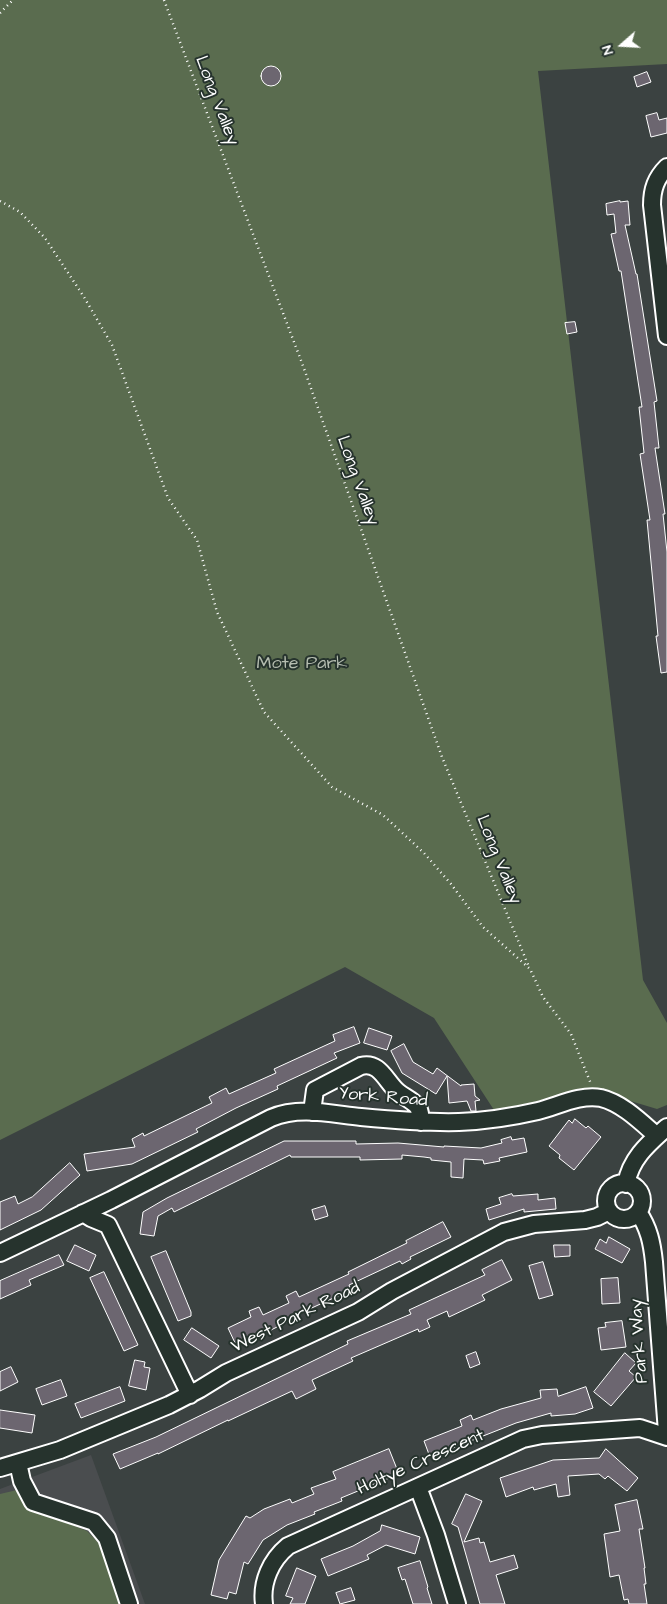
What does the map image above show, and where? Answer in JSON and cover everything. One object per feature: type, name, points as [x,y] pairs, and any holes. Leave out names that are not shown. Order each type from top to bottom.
[{"type":"street","points":[[667,167],[660,173],[654,187],[652,205],[667,336]]},
{"type":"street","points":[[312,1112],[315,1090],[361,1066],[370,1064],[378,1068],[396,1091],[417,1106],[420,1110],[420,1122]]},
{"type":"street","name":"York Road","points":[[0,1253],[110,1200],[270,1118],[289,1112],[312,1112],[420,1122],[460,1122],[489,1120],[541,1110],[567,1102],[594,1098],[608,1101],[622,1108],[662,1132]]},
{"type":"street","points":[[626,1184],[632,1164],[646,1146],[662,1132]]},
{"type":"street","points":[[626,1184],[634,1187],[640,1193],[641,1204],[638,1212],[632,1217],[623,1219],[615,1217],[609,1211],[606,1204],[609,1192],[616,1185],[626,1184]]},
{"type":"street","points":[[110,1200],[112,1208],[108,1225],[190,1395]]},
{"type":"street","name":"West Park Road","points":[[0,1468],[60,1450],[190,1395],[226,1373],[358,1312],[392,1291],[504,1232],[534,1224],[585,1220],[609,1211]]},
{"type":"street","name":"Park Way","points":[[638,1212],[646,1224],[661,1280],[667,1432]]},
{"type":"street","points":[[83,1213],[108,1225]]},
{"type":"street","points":[[640,1428],[665,1408]]},
{"type":"street","name":"Holtye Crescent","points":[[264,1604],[263,1588],[268,1573],[275,1559],[288,1546],[523,1439],[640,1428],[667,1437]]},
{"type":"street","points":[[18,1463],[22,1481],[33,1502],[94,1522],[107,1538],[129,1604]]},
{"type":"street","points":[[418,1488],[436,1535],[457,1604]]},
{"type":"path","points":[[0,12],[12,0]]},
{"type":"path","name":"Long Valley","points":[[164,0],[302,363],[442,756],[530,970],[543,997],[571,1034],[594,1090],[594,1098]]},
{"type":"path","points":[[0,201],[20,212],[45,238],[84,297],[112,345],[168,498],[197,540],[217,612],[264,712],[332,787],[383,815],[424,854],[451,884],[483,927],[530,970]]},
{"type":"shaded area","points":[[91,1455],[145,1604],[0,1604],[0,1489]]},
{"type":"green space","name":"Mote Park","points":[[0,0],[667,0],[667,64],[538,71],[643,980],[667,1023],[667,1105],[657,1109],[594,1090],[494,1110],[434,1018],[345,967],[0,1140]]},
{"type":"green space","points":[[17,1490],[24,1505],[87,1531],[100,1544],[121,1604],[0,1604],[0,1494]]},
{"type":"building","points":[[267,66],[275,66],[281,72],[281,80],[275,86],[267,86],[261,80],[261,72]]},
{"type":"building","points":[[647,72],[651,82],[637,87],[634,77]]},
{"type":"building","points":[[657,113],[659,120],[667,118],[667,133],[651,137],[646,116]]},
{"type":"building","points":[[628,201],[630,225],[625,225],[637,274],[657,401],[654,402],[659,448],[655,448],[665,514],[663,514],[667,552],[667,672],[661,673],[656,636],[658,636],[647,520],[650,520],[640,454],[644,453],[639,407],[642,407],[621,271],[619,271],[611,234],[616,233],[614,214],[607,215],[606,204]]},
{"type":"building","points":[[575,322],[577,332],[567,334],[565,323]]},
{"type":"building","points":[[354,1027],[360,1043],[334,1053],[337,1058],[277,1086],[278,1089],[236,1108],[196,1129],[198,1132],[132,1164],[87,1171],[84,1154],[135,1147],[132,1139],[143,1133],[144,1136],[212,1103],[209,1097],[226,1088],[229,1094],[276,1073],[274,1069],[335,1041],[333,1035]]},
{"type":"building","points":[[369,1028],[392,1036],[387,1050],[364,1043]]},
{"type":"building","points":[[404,1044],[413,1062],[433,1074],[437,1068],[461,1086],[474,1084],[475,1096],[480,1100],[475,1101],[476,1111],[471,1111],[467,1101],[449,1103],[447,1076],[436,1094],[402,1073],[391,1051]]},
{"type":"building","points":[[575,1119],[586,1128],[588,1126],[601,1137],[574,1170],[559,1158],[560,1155],[549,1146],[569,1120],[572,1123]]},
{"type":"building","points":[[511,1137],[512,1140],[524,1138],[527,1152],[499,1158],[500,1161],[484,1164],[483,1160],[464,1159],[463,1178],[451,1177],[451,1162],[431,1160],[431,1158],[424,1157],[402,1155],[402,1159],[360,1160],[360,1157],[291,1157],[290,1155],[174,1212],[172,1208],[158,1216],[154,1236],[140,1234],[143,1212],[167,1198],[284,1141],[356,1141],[356,1144],[398,1143],[481,1148],[502,1143],[501,1140]]},
{"type":"building","points":[[70,1163],[80,1175],[41,1210],[0,1230],[0,1202],[15,1196],[18,1204],[32,1197]]},
{"type":"building","points":[[512,1194],[513,1196],[538,1194],[538,1200],[555,1198],[556,1209],[524,1212],[524,1209],[489,1220],[486,1209],[501,1204],[499,1198]]},
{"type":"building","points":[[325,1206],[328,1216],[315,1220],[312,1210]]},
{"type":"building","points":[[443,1222],[451,1237],[410,1257],[411,1259],[402,1264],[400,1261],[349,1285],[351,1290],[292,1317],[293,1319],[247,1342],[236,1345],[228,1328],[251,1317],[249,1311],[259,1307],[263,1315],[289,1303],[286,1296],[296,1291],[299,1297],[349,1274],[348,1272],[407,1243],[406,1241]]},
{"type":"building","points":[[609,1237],[630,1249],[622,1263],[595,1249],[600,1239],[606,1243]]},
{"type":"building","points":[[75,1245],[96,1255],[89,1271],[67,1261]]},
{"type":"building","points":[[554,1245],[570,1245],[570,1256],[555,1257]]},
{"type":"building","points":[[166,1251],[191,1312],[191,1316],[178,1321],[151,1257]]},
{"type":"building","points":[[59,1255],[64,1265],[29,1280],[31,1285],[0,1299],[0,1281]]},
{"type":"building","points":[[502,1260],[512,1280],[482,1295],[485,1300],[449,1317],[447,1311],[427,1320],[430,1327],[419,1332],[418,1329],[351,1358],[353,1361],[312,1380],[316,1389],[296,1399],[292,1391],[158,1454],[120,1469],[113,1454],[156,1437],[348,1344],[347,1341],[411,1314],[409,1310],[485,1275],[482,1270]]},
{"type":"building","points":[[543,1262],[553,1295],[539,1299],[529,1266]]},
{"type":"building","points":[[104,1272],[138,1345],[124,1351],[90,1278]]},
{"type":"building","points":[[618,1278],[620,1303],[602,1304],[601,1279]]},
{"type":"building","points":[[622,1321],[626,1347],[601,1350],[598,1328],[606,1327],[605,1323]]},
{"type":"building","points":[[192,1328],[219,1346],[211,1358],[184,1340]]},
{"type":"building","points":[[476,1352],[480,1364],[470,1368],[466,1356]]},
{"type":"building","points":[[625,1353],[636,1363],[629,1371],[636,1377],[611,1406],[594,1392]]},
{"type":"building","points":[[135,1360],[145,1362],[144,1367],[150,1368],[146,1390],[129,1386]]},
{"type":"building","points":[[11,1367],[18,1382],[0,1391],[0,1372]]},
{"type":"building","points":[[61,1380],[67,1396],[42,1405],[36,1389]]},
{"type":"building","points":[[120,1387],[125,1401],[81,1418],[75,1404]]},
{"type":"building","points":[[586,1387],[593,1408],[575,1414],[551,1416],[551,1413],[516,1423],[430,1457],[424,1441],[462,1426],[460,1420],[471,1415],[473,1420],[501,1409],[541,1398],[540,1390],[557,1389],[558,1396]]},
{"type":"building","points":[[0,1410],[35,1415],[32,1433],[0,1428]]},
{"type":"building","points":[[389,1449],[399,1474],[341,1498],[342,1501],[287,1525],[263,1540],[248,1564],[244,1562],[236,1594],[229,1592],[227,1599],[211,1595],[219,1560],[246,1516],[250,1518],[264,1509],[290,1499],[292,1503],[314,1494],[311,1488],[336,1479],[333,1472]]},
{"type":"building","points":[[606,1449],[638,1478],[627,1491],[608,1476],[605,1479],[599,1474],[568,1476],[570,1495],[558,1497],[556,1484],[534,1490],[533,1487],[506,1497],[500,1478],[553,1460],[599,1458]]},
{"type":"building","points":[[466,1494],[482,1501],[464,1542],[479,1538],[480,1543],[484,1542],[490,1562],[514,1555],[518,1568],[496,1575],[505,1604],[480,1604],[458,1527],[452,1524]]},
{"type":"building","points":[[637,1500],[643,1529],[639,1529],[645,1568],[646,1584],[644,1584],[647,1604],[629,1604],[628,1599],[624,1600],[619,1575],[610,1577],[604,1534],[620,1531],[615,1505]]},
{"type":"building","points":[[382,1525],[420,1537],[415,1554],[386,1545],[367,1555],[369,1559],[328,1576],[321,1559],[353,1546],[380,1531]]},
{"type":"building","points":[[420,1561],[432,1604],[413,1604],[405,1579],[402,1580],[398,1568]]},
{"type":"building","points":[[297,1568],[316,1576],[305,1604],[290,1604],[293,1598],[286,1596]]},
{"type":"building","points":[[351,1588],[355,1600],[340,1604],[336,1593]]}]
